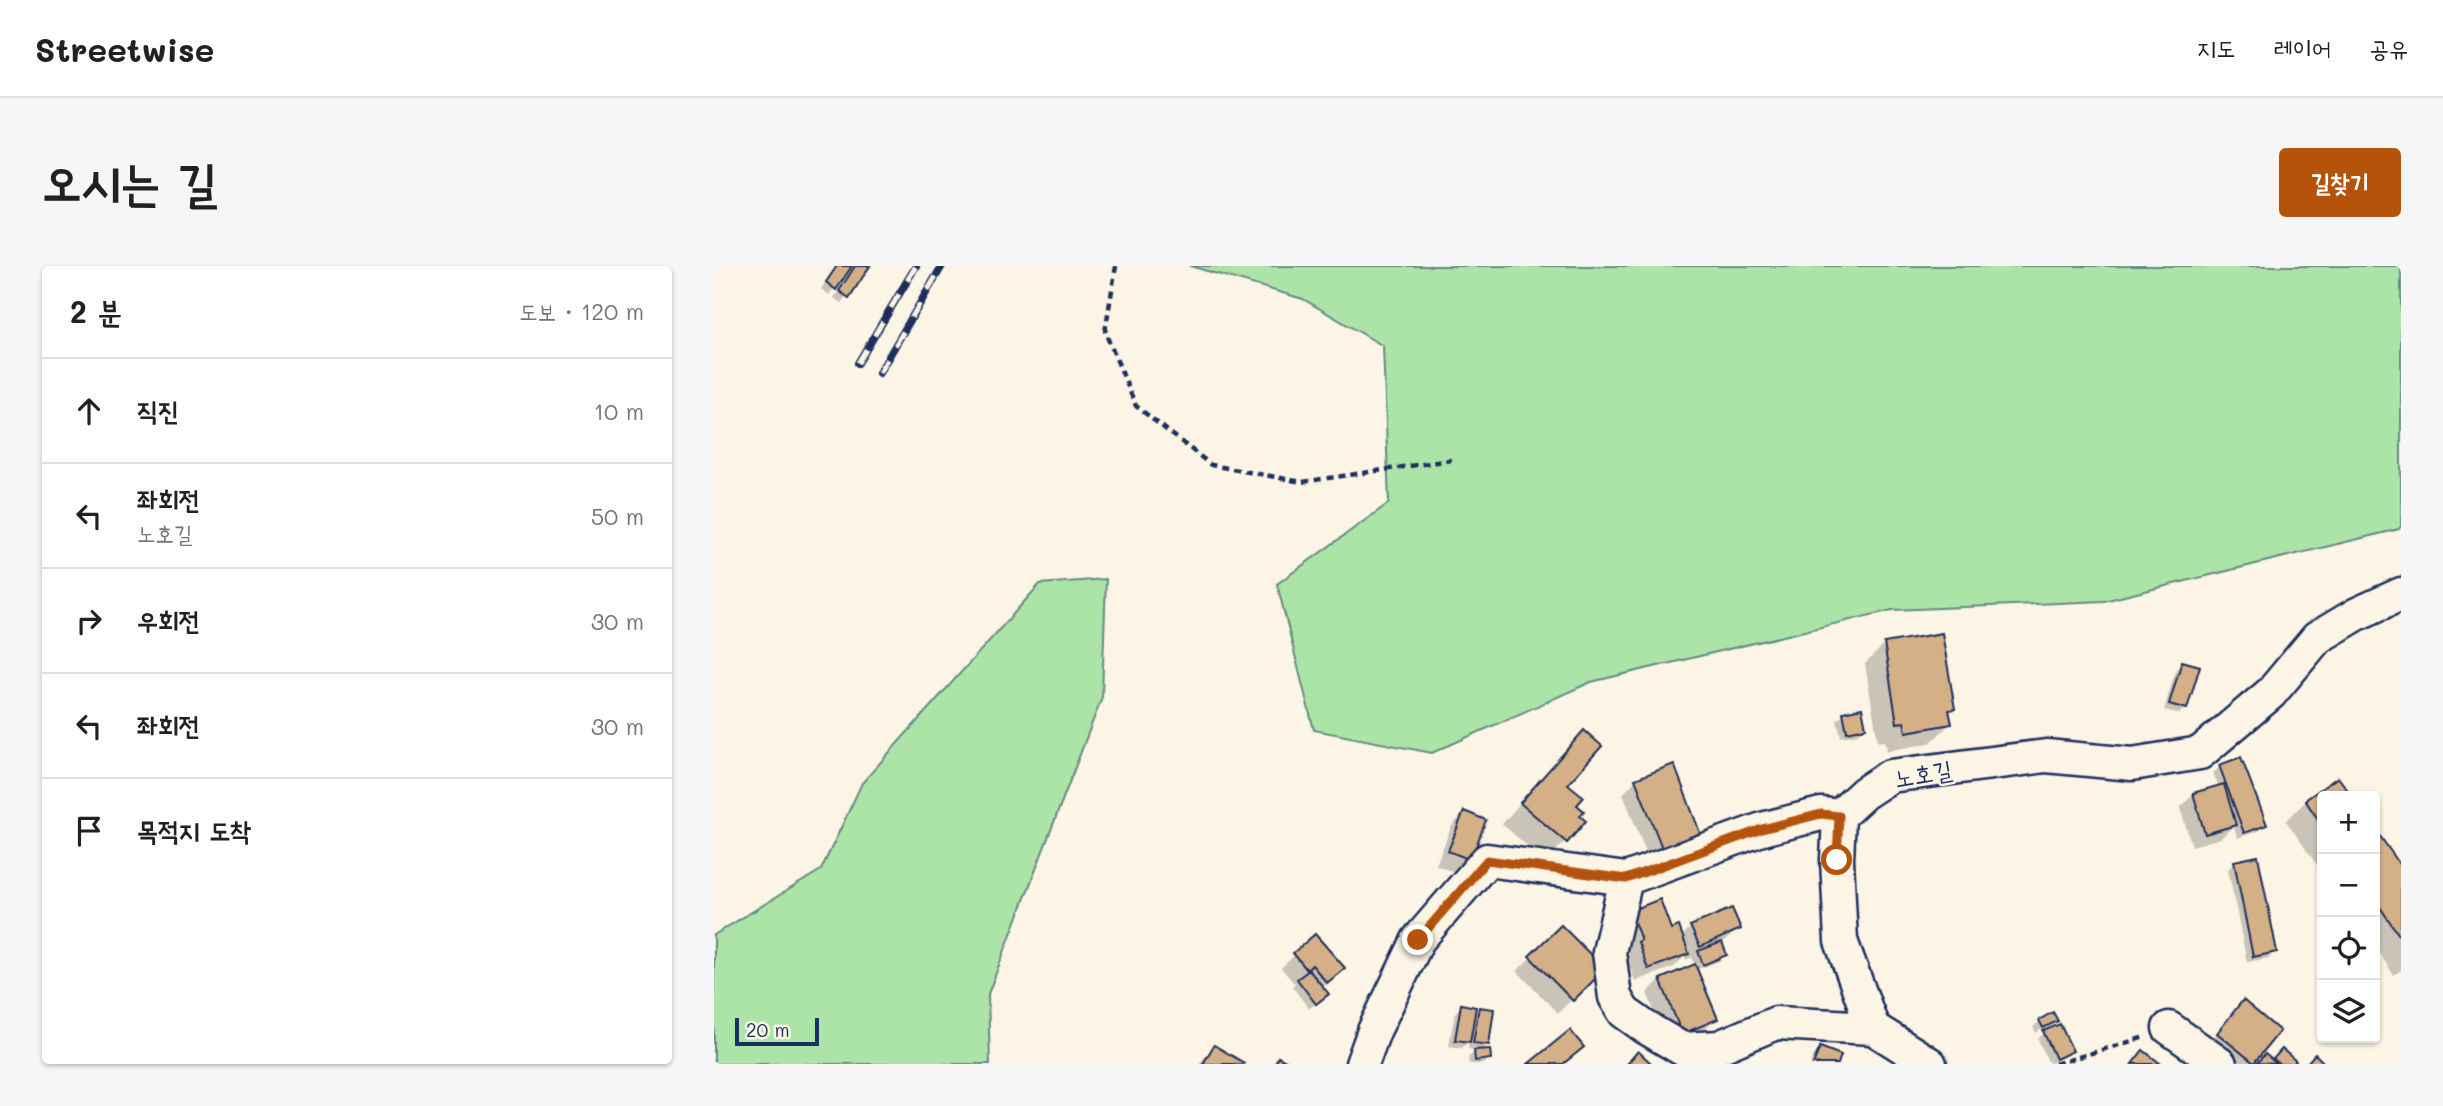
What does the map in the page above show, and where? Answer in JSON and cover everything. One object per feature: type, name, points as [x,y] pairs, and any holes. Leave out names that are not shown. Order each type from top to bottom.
[{"type":"street","name":"노호길","points":[[1839,816],[1864,793],[1890,776],[2046,756],[2132,764],[2200,753],[2271,693],[2317,638],[2357,614],[2401,594]]},
{"type":"street","points":[[1362,1064],[1374,1031],[1418,940],[1487,860],[1626,879],[1762,829],[1821,814],[1839,816],[1837,860],[1841,941],[1873,1028]]},
{"type":"street","points":[[1626,879],[1609,952],[1615,997],[1624,1012],[1645,1027],[1682,1048],[1719,1047],[1776,1023],[1873,1028],[1930,1064]]},
{"type":"street","points":[[2169,1028],[2220,1064]]},
{"type":"path","points":[[1116,266],[1105,332],[1136,406],[1211,465],[1302,482],[1451,460]]},
{"type":"path","points":[[2055,1064],[2129,1044],[2169,1028]]},
{"type":"green space","points":[[1190,266],[2401,266],[2401,526],[2399,529],[2104,601],[1892,610],[1591,682],[1432,753],[1314,730],[1277,584],[1389,503],[1383,346],[1303,299]]},
{"type":"green space","points":[[1106,579],[1102,697],[988,994],[990,1064],[714,1064],[714,935],[821,870],[862,783],[1040,584]]},
{"type":"building","points":[[837,266],[852,266],[836,290],[826,282]]},
{"type":"building","points":[[855,266],[870,266],[849,298],[839,291]]},
{"type":"building","points":[[1942,633],[1955,709],[1949,710],[1952,724],[1906,732],[1904,722],[1897,723],[1884,643]]},
{"type":"building","points":[[2182,661],[2200,666],[2187,709],[2169,704]]},
{"type":"building","points":[[1862,708],[1866,728],[1847,732],[1843,712]]},
{"type":"building","points":[[1584,730],[1602,746],[1568,784],[1584,797],[1577,805],[1584,811],[1580,816],[1586,821],[1567,843],[1520,803]]},
{"type":"building","points":[[2241,757],[2267,825],[2244,833],[2219,765]]},
{"type":"building","points":[[1674,764],[1702,838],[1664,853],[1635,779]]},
{"type":"building","points":[[2338,777],[2348,791],[2318,791]]},
{"type":"building","points":[[2224,784],[2236,825],[2205,834],[2193,793]]},
{"type":"building","points":[[2317,792],[2317,818],[2305,800]]},
{"type":"building","points":[[1464,811],[1486,820],[1471,860],[1448,851]]},
{"type":"building","points":[[2380,836],[2401,866],[2401,938],[2380,907]]},
{"type":"building","points":[[2258,856],[2277,952],[2253,957],[2234,861]]},
{"type":"building","points":[[1660,899],[1671,929],[1679,926],[1689,954],[1648,969],[1630,911]]},
{"type":"building","points":[[1732,908],[1741,929],[1700,947],[1690,926]]},
{"type":"building","points":[[1561,925],[1605,969],[1573,1001],[1529,956]]},
{"type":"building","points":[[1315,934],[1345,968],[1327,983],[1312,965],[1307,970],[1293,953]]},
{"type":"building","points":[[1722,942],[1727,955],[1703,965],[1698,951]]},
{"type":"building","points":[[1695,964],[1718,1019],[1682,1034],[1660,979]]},
{"type":"building","points":[[1309,970],[1329,994],[1316,1004],[1297,979]]},
{"type":"building","points":[[2243,1000],[2280,1031],[2254,1063],[2217,1033]]},
{"type":"building","points":[[1461,1004],[1476,1007],[1470,1042],[1455,1040]]},
{"type":"building","points":[[1479,1007],[1494,1009],[1489,1045],[1473,1043]]},
{"type":"building","points":[[2053,1012],[2058,1021],[2043,1028],[2039,1020]]},
{"type":"building","points":[[2060,1024],[2073,1051],[2056,1059],[2043,1031]]},
{"type":"building","points":[[1570,1030],[1584,1047],[1563,1064],[1528,1064]]},
{"type":"building","points":[[1214,1045],[1244,1063],[1203,1064]]},
{"type":"building","points":[[1820,1047],[1841,1055],[1838,1064],[1813,1064]]},
{"type":"building","points":[[1490,1049],[1491,1059],[1475,1061],[1474,1050]]},
{"type":"building","points":[[2282,1049],[2296,1061],[2293,1064],[2280,1064],[2273,1059]]},
{"type":"building","points":[[2143,1050],[2161,1064],[2132,1064]]},
{"type":"building","points":[[1638,1051],[1652,1064],[1627,1064]]},
{"type":"building","points":[[2265,1054],[2277,1064],[2257,1063]]},
{"type":"building","points":[[2315,1054],[2325,1064],[2306,1064]]},
{"type":"building","points":[[1278,1057],[1291,1064],[1275,1064]]},
{"type":"railway","points":[[858,363],[916,266]]},
{"type":"railway","points":[[879,373],[942,266]]},
{"type":"route","points":[[1418,940],[1487,860],[1626,879],[1710,846],[1821,814],[1839,816],[1837,860]]}]
